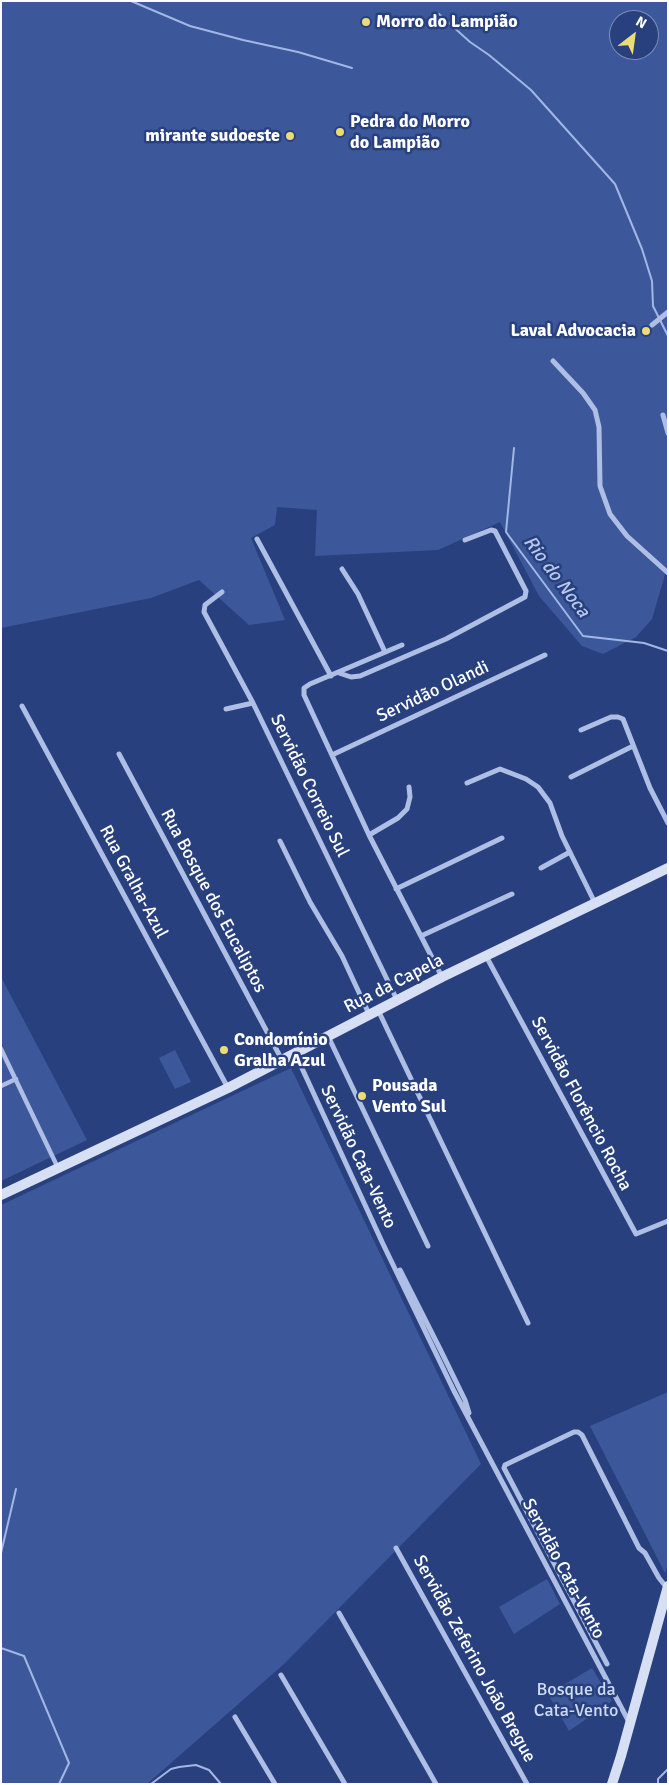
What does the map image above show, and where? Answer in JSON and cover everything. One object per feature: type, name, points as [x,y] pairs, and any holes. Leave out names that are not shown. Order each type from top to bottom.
[{"type":"main road","name":"Rua da Capela","points":[[1,1195],[228,1088],[442,977],[668,868]]},
{"type":"main road","points":[[612,1784],[667,1587]]},
{"type":"street","points":[[652,325],[668,312]]},
{"type":"street","points":[[552,361],[583,393],[595,410],[599,427],[600,486],[610,514],[627,536],[668,573]]},
{"type":"street","points":[[663,415],[668,433]]},
{"type":"street","points":[[338,673],[350,677],[360,676],[446,639],[525,597],[526,591],[495,531],[490,530],[465,540]]},
{"type":"street","points":[[257,538],[331,676]]},
{"type":"street","points":[[342,569],[358,594],[385,652]]},
{"type":"street","name":"Servidão Correio Sul","points":[[222,592],[205,605],[204,612],[253,703],[397,1000]]},
{"type":"street","points":[[402,645],[307,686],[304,695],[368,835],[442,977]]},
{"type":"street","name":"Servidão Olandi","points":[[332,755],[545,655]]},
{"type":"street","points":[[226,709],[253,703]]},
{"type":"street","name":"Rua Gralha-Azul","points":[[22,706],[228,1088]]},
{"type":"street","points":[[581,730],[612,717],[618,717],[623,720],[650,788],[668,823]]},
{"type":"street","points":[[571,777],[633,746]]},
{"type":"street","name":"Rua Bosque dos Eucaliptos","points":[[119,754],[282,1060]]},
{"type":"street","points":[[467,783],[500,769],[532,782],[538,787],[550,803],[594,903]]},
{"type":"street","points":[[368,835],[398,818],[406,809],[410,796],[409,787]]},
{"type":"street","points":[[396,888],[502,838]]},
{"type":"street","points":[[280,840],[310,902],[373,1012],[528,1323]]},
{"type":"street","points":[[541,868],[570,852]]},
{"type":"street","points":[[421,936],[512,894]]},
{"type":"street","name":"Servidão Florêncio Rocha","points":[[485,956],[636,1234],[668,1221]]},
{"type":"street","points":[[328,1036],[428,1246]]},
{"type":"street","points":[[1,1049],[58,1168]]},
{"type":"street","name":"Servidão Cata-Vento","points":[[295,1053],[384,1244],[398,1267],[428,1332],[465,1400],[473,1425],[630,1724]]},
{"type":"street","points":[[1,1086],[16,1079]]},
{"type":"street","points":[[607,1664],[504,1468],[508,1463],[574,1432],[578,1432],[582,1435],[639,1548],[667,1587]]},
{"type":"street","points":[[530,1536],[538,1532]]},
{"type":"street","name":"Servidão Zeferino João Bregue","points":[[396,1548],[527,1784]]},
{"type":"street","points":[[339,1613],[436,1784]]},
{"type":"street","points":[[281,1675],[345,1784]]},
{"type":"street","points":[[235,1717],[275,1784]]},
{"type":"green space","points":[[1,1],[668,1],[668,564],[652,619],[636,637],[603,654],[582,646],[539,596],[500,522],[438,550],[315,556],[317,510],[277,507],[275,525],[251,538],[285,620],[249,625],[199,580],[151,598],[1,628]]},
{"type":"green space","points":[[1,977],[87,1140],[1,1181]]},
{"type":"green space","points":[[175,1050],[191,1082],[175,1089],[159,1058]]},
{"type":"green space","points":[[291,1068],[481,1464],[284,1664],[147,1784],[1,1784],[1,1205]]},
{"type":"green space","points":[[668,1392],[668,1565],[665,1573],[590,1426]]},
{"type":"green space","points":[[547,1579],[560,1604],[514,1634],[499,1607]]},
{"type":"green space","name":"Bosque da Cata-Vento","points":[[592,1668],[612,1701],[569,1731],[548,1694]]},
{"type":"waterway","points":[[131,1],[190,26],[298,52],[352,68]]},
{"type":"waterway","points":[[439,14],[470,42],[489,55],[531,90],[615,184],[642,249],[652,281],[653,306],[668,336]]},
{"type":"waterway","name":"Rio do Noca","points":[[514,448],[506,532],[583,636],[644,643],[668,651]]},
{"type":"waterway","points":[[1,1553],[16,1489]]},
{"type":"waterway","points":[[1,1648],[24,1656],[69,1763],[59,1784]]},
{"type":"waterway","points":[[151,1784],[171,1769],[196,1765],[209,1770],[221,1784]]},
{"type":"waterway","name":"Rio do Noca","points":[[658,1784],[658,1779],[668,1769]]},
{"type":"place","name":"Morro do Lampião","points":[[366,22]]},
{"type":"place","name":"Pedra do Morro do Lampião","points":[[340,132]]},
{"type":"place","name":"mirante sudoeste","points":[[290,136]]},
{"type":"place","name":"Laval Advocacia","points":[[646,331]]},
{"type":"place","name":"Condomínio Gralha Azul","points":[[224,1050]]},
{"type":"place","name":"Pousada Vento Sul","points":[[362,1096]]}]
